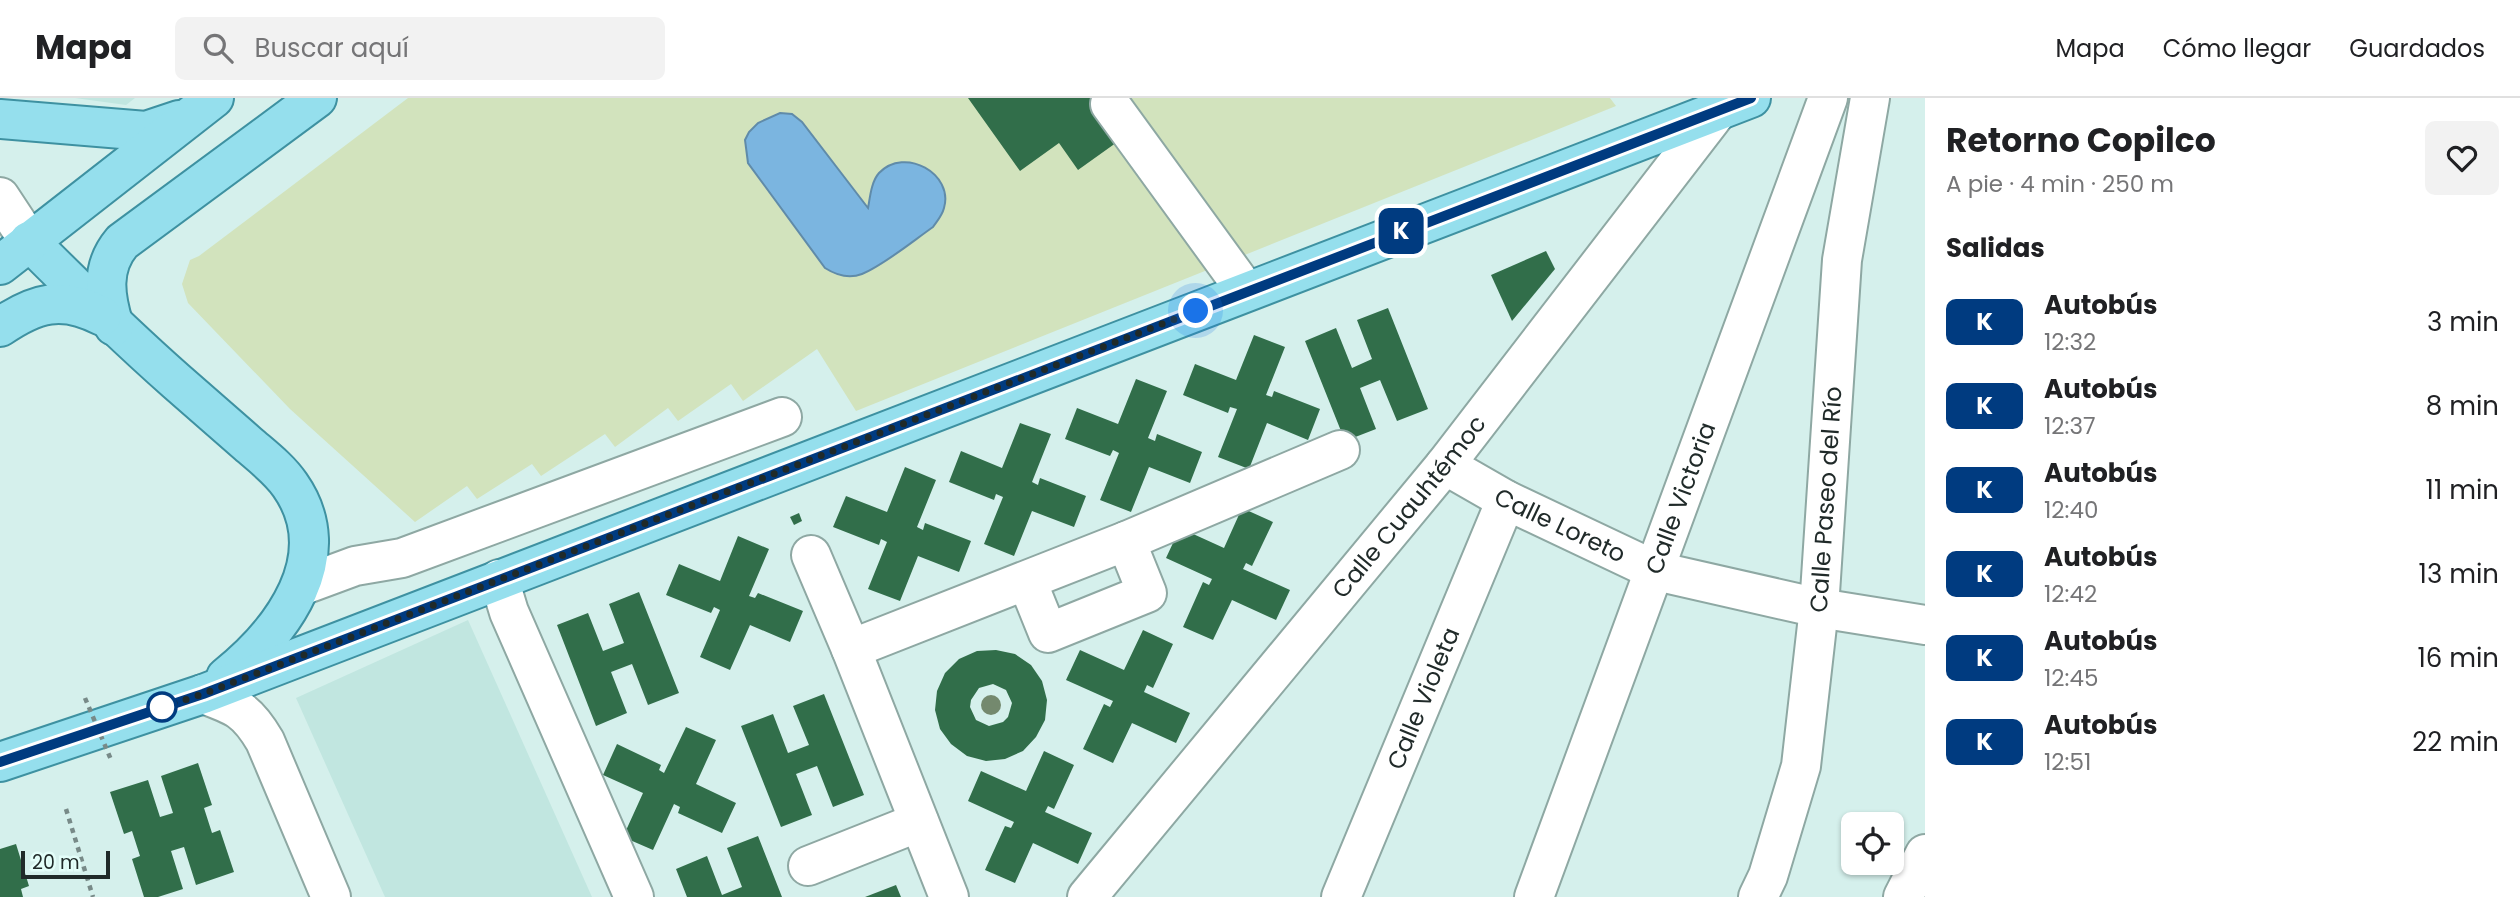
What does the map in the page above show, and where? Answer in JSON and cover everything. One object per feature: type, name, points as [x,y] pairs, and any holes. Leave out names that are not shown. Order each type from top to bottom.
[{"type":"main road","points":[[114,326],[105,286],[111,258],[122,242],[317,98]]},
{"type":"main road","points":[[0,762],[203,694],[1735,103]]},
{"type":"main road","points":[[0,119],[146,131],[200,108]]},
{"type":"main road","points":[[0,265],[200,108]]},
{"type":"main road","points":[[29,241],[114,326],[281,473],[301,505],[309,540],[307,565],[301,586],[274,629],[241,663],[203,694]]},
{"type":"main road","points":[[0,327],[34,307],[63,303],[90,310],[114,326]]},
{"type":"street","name":"Calle Victoria","points":[[1534,897],[1828,98]]},
{"type":"street","name":"Calle Paseo del Río","points":[[1758,897],[1768,876],[1801,766],[1819,608],[1842,260],[1870,98]]},
{"type":"street","points":[[1122,101],[1256,287]]},
{"type":"street","name":"Calle Cuauhtémoc","points":[[1094,895],[1735,103]]},
{"type":"street","points":[[0,197],[29,241]]},
{"type":"street","points":[[301,586],[355,566],[402,558],[782,417]]},
{"type":"street","points":[[851,649],[1126,541],[1339,450]]},
{"type":"street","name":"Calle Loreto","points":[[1444,465],[1506,500],[1656,571],[1819,608],[1925,625]]},
{"type":"street","name":"Calle Violeta","points":[[1341,897],[1506,500]]},
{"type":"street","points":[[1027,581],[1048,633],[1147,593],[1126,541]]},
{"type":"street","points":[[811,555],[949,897]]},
{"type":"street","points":[[499,579],[509,612],[634,897]]},
{"type":"street","points":[[203,694],[232,705],[253,720],[265,741],[319,894]]},
{"type":"street","points":[[808,866],[919,822]]},
{"type":"street","points":[[1903,897],[1925,854]]},
{"type":"path","points":[[85,698],[112,762]]},
{"type":"path","points":[[66,809],[93,897]]},
{"type":"shaded area","points":[[75,98],[135,98],[126,105]]},
{"type":"shaded area","points":[[408,98],[1610,98],[1616,106],[856,411],[817,349],[743,401],[731,384],[678,421],[668,408],[615,447],[605,434],[541,476],[532,464],[477,499],[467,486],[415,522],[290,409],[188,303],[182,284],[190,260],[199,256]]},
{"type":"shaded area","points":[[468,620],[592,897],[385,897],[296,698]]},
{"type":"water","points":[[780,113],[792,114],[802,122],[868,208],[874,181],[879,173],[890,165],[914,163],[935,175],[942,184],[945,196],[944,208],[933,227],[880,265],[862,274],[843,275],[825,268],[748,163],[745,140],[749,132],[758,123]]},
{"type":"building","points":[[968,98],[1118,98],[1127,135],[1078,170],[1059,143],[1020,171]]},
{"type":"building","points":[[1546,251],[1555,269],[1512,321],[1491,275]]},
{"type":"building","points":[[1388,308],[1428,409],[1397,421],[1380,380],[1360,388],[1376,429],[1345,441],[1305,341],[1336,328],[1352,368],[1372,359],[1357,320]]},
{"type":"building","points":[[1254,335],[1285,347],[1266,395],[1272,397],[1274,391],[1320,409],[1308,440],[1267,423],[1249,469],[1218,457],[1237,409],[1230,407],[1228,413],[1183,395],[1195,364],[1236,380]]},
{"type":"building","points":[[1136,379],[1167,391],[1148,438],[1155,441],[1157,434],[1202,452],[1190,483],[1149,467],[1131,512],[1100,500],[1119,453],[1113,450],[1110,456],[1065,439],[1077,408],[1118,424]]},
{"type":"building","points":[[1020,423],[1051,434],[1032,482],[1038,485],[1040,478],[1086,496],[1074,527],[1032,511],[1014,556],[984,544],[1003,497],[996,494],[994,500],[949,482],[961,451],[1002,468]]},
{"type":"building","points":[[905,467],[936,480],[917,527],[923,530],[925,523],[971,541],[959,572],[918,556],[900,601],[868,589],[887,542],[881,539],[879,545],[833,527],[846,496],[887,512]]},
{"type":"building","points":[[1242,508],[1273,522],[1252,566],[1246,563],[1243,569],[1290,590],[1276,620],[1232,600],[1213,640],[1183,627],[1203,582],[1209,585],[1212,579],[1166,558],[1180,528],[1224,548]]},
{"type":"building","points":[[799,513],[802,521],[794,525],[790,517]]},
{"type":"building","points":[[738,536],[769,549],[749,596],[755,598],[758,593],[803,611],[790,642],[750,625],[730,670],[700,657],[720,610],[714,607],[711,613],[666,595],[679,564],[720,581]]},
{"type":"building","points":[[639,592],[679,693],[648,705],[632,664],[611,672],[627,713],[596,726],[557,625],[588,613],[603,651],[624,643],[609,604]]},
{"type":"building","points":[[1143,630],[1173,644],[1153,688],[1147,685],[1144,692],[1190,713],[1176,743],[1132,723],[1113,763],[1083,749],[1104,704],[1110,707],[1113,701],[1066,680],[1080,650],[1124,670]]},
{"type":"building","points":[[996,650],[1015,654],[1031,665],[1042,681],[1047,700],[1045,720],[1036,737],[1023,751],[1005,759],[986,761],[967,756],[951,744],[940,729],[935,710],[937,691],[945,673],[959,659],[977,651]],"holes":[[[993,684],[1006,690],[1012,703],[1008,717],[1003,722],[989,726],[976,720],[970,707],[979,688]]]},
{"type":"building","points":[[824,694],[864,795],[833,807],[817,766],[796,774],[812,815],[781,827],[741,726],[773,714],[788,753],[809,745],[793,706]]},
{"type":"building","points":[[686,727],[716,740],[696,784],[736,803],[722,833],[678,813],[680,807],[674,804],[653,850],[623,837],[643,793],[603,775],[617,744],[661,765],[659,770],[664,773]]},
{"type":"building","points":[[1044,751],[1074,765],[1054,809],[1048,806],[1045,812],[1092,833],[1078,864],[1033,843],[1015,883],[985,870],[1005,826],[1011,828],[1014,822],[968,801],[981,771],[1026,791]]},
{"type":"building","points":[[198,763],[212,805],[204,808],[212,833],[220,830],[234,872],[196,885],[184,847],[171,851],[183,889],[158,897],[144,897],[132,859],[140,856],[132,831],[124,834],[110,792],[148,780],[160,817],[173,813],[161,776]]},
{"type":"building","points":[[758,836],[782,897],[687,897],[676,869],[707,856],[722,895],[742,887],[727,848]]},
{"type":"building","points":[[16,844],[29,886],[21,889],[23,897],[0,897],[0,849]]},
{"type":"building","points":[[896,885],[901,897],[865,897]]},
{"type":"bus line","name":"K","points":[[0,762],[203,694],[1751,98]]},
{"type":"route","points":[[162,707],[203,694],[1196,311]]}]
